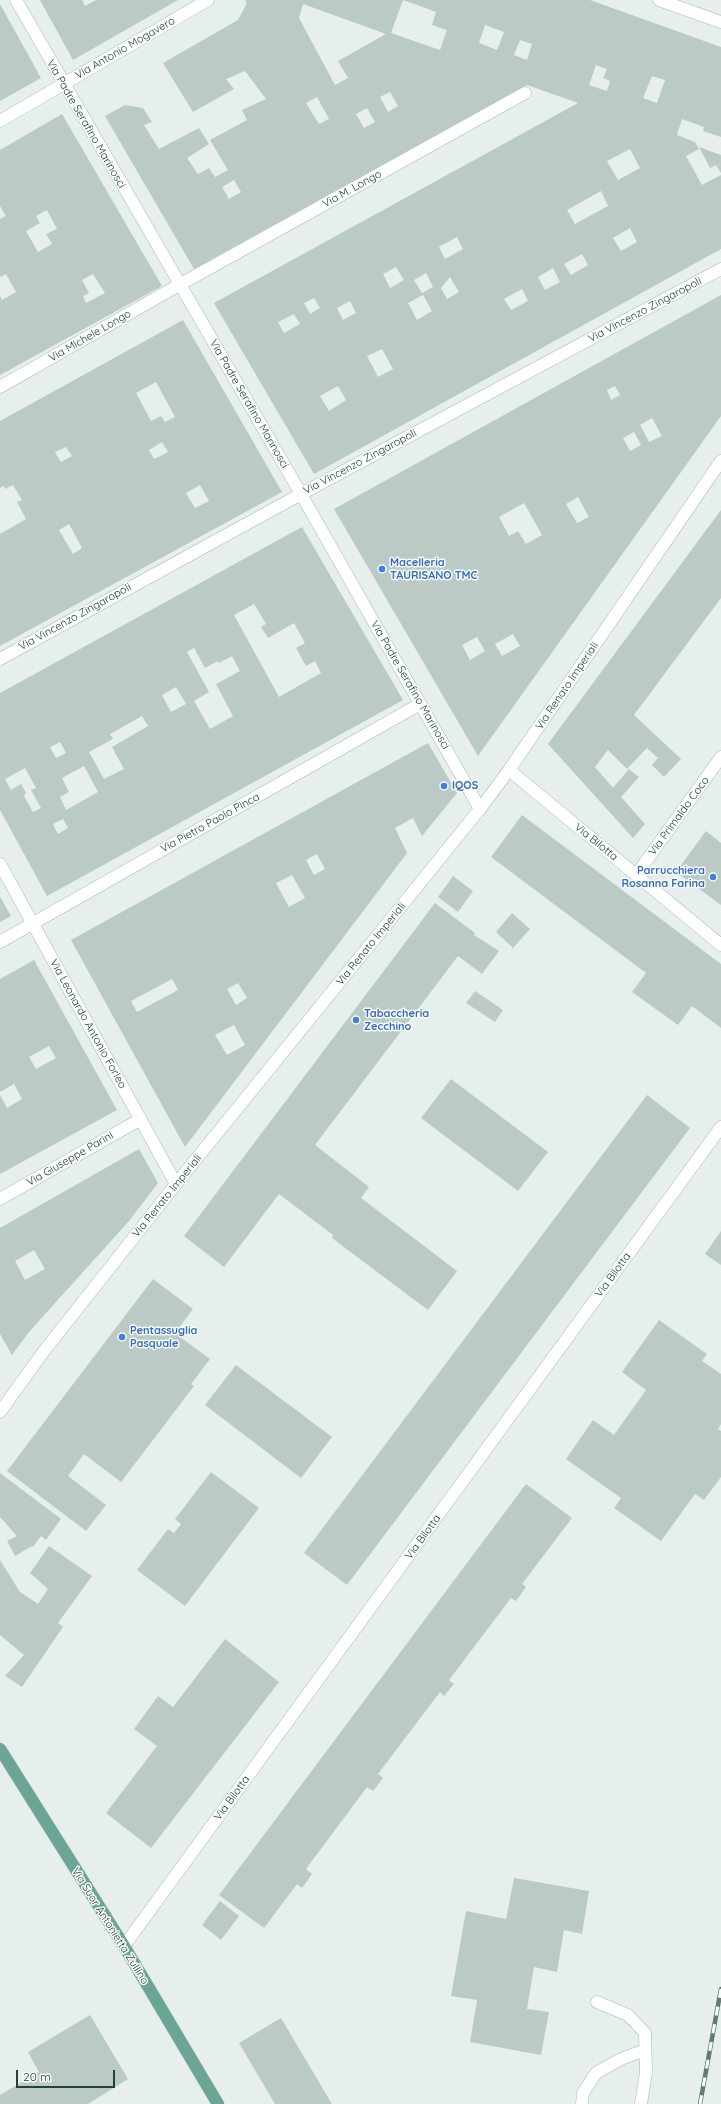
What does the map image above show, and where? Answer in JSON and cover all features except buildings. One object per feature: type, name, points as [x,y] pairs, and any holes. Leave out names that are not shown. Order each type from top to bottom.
[{"type":"main road","name":"Via Suor Antonietta Zullino","points":[[0,1750],[124,1946],[218,2104]]},
{"type":"street","name":"Via Padre Serafino Marinosci","points":[[16,0],[63,84],[301,494],[480,809]]},
{"type":"street","name":"Via Antonio Mogavero","points":[[0,121],[208,0]]},
{"type":"street","points":[[659,0],[721,22]]},
{"type":"street","name":"Via M. Longo","points":[[179,285],[525,93]]},
{"type":"street","name":"Via Vincenzo Zingaropoli","points":[[0,658],[301,494],[721,269]]},
{"type":"street","name":"Via Michele Longo","points":[[0,387],[179,285]]},
{"type":"street","name":"Via Renato Imperiali","points":[[0,1412],[44,1351],[176,1184],[480,809],[509,770],[721,461]]},
{"type":"street","name":"Via Pietro Paolo Pinca","points":[[0,942],[420,704]]},
{"type":"street","name":"Via Primaldo Coco","points":[[636,875],[721,757]]},
{"type":"street","name":"Via Bilotta","points":[[509,770],[721,945]]},
{"type":"street","name":"Via Leonardo Antonio Forleo","points":[[0,864],[176,1184]]},
{"type":"street","name":"Via Giuseppe Parini","points":[[0,1199],[141,1119]]},
{"type":"street","name":"Via Bilotta","points":[[124,1946],[721,1127]]},
{"type":"street","points":[[597,2002],[628,2015],[645,2033],[646,2072],[641,2104]]},
{"type":"street","points":[[582,2104],[583,2093],[596,2073],[621,2059],[645,2050]]},
{"type":"railway","points":[[700,2104],[721,1989]]},
{"type":"place","name":"Macelleria TAURISANO TMC","points":[[382,569]]},
{"type":"place","name":"IQOS","points":[[444,786]]},
{"type":"place","name":"Parrucchiera Rosanna Farina","points":[[713,877]]},
{"type":"place","name":"Tabaccheria Zecchino","points":[[356,1020]]},
{"type":"place","name":"Pentassuglia Pasquale","points":[[122,1337]]}]
